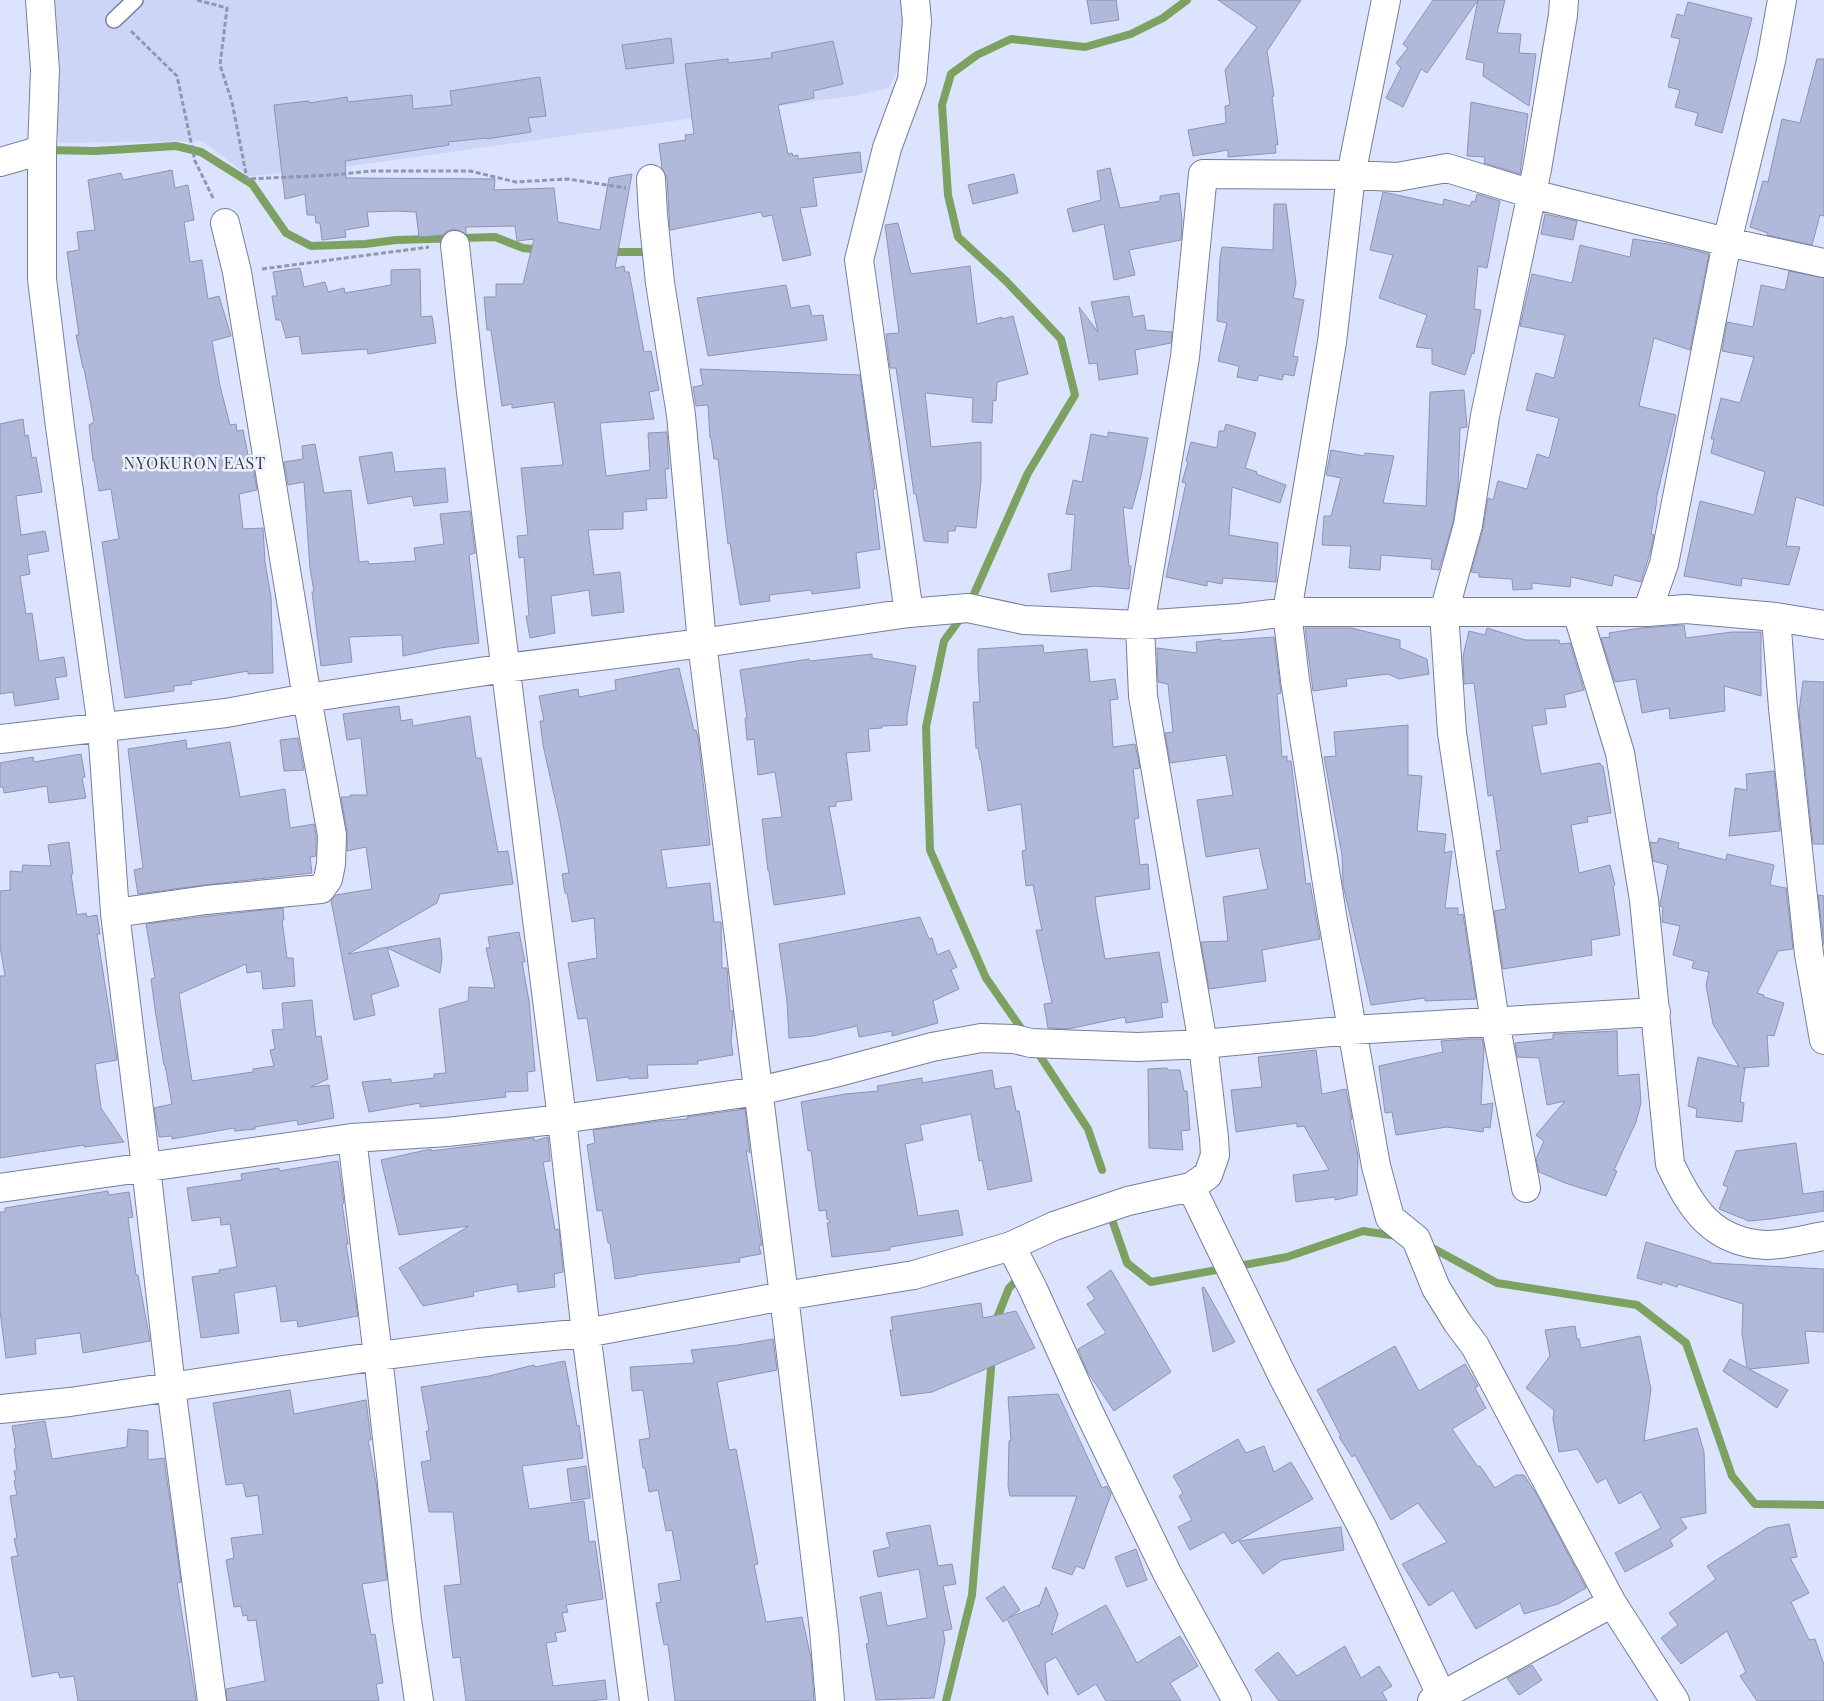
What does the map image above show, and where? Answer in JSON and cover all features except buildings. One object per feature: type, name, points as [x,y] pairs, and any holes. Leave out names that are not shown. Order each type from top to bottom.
[{"type":"street","points":[[40,0],[45,70],[42,140],[42,279],[60,427],[102,727],[115,913],[171,1387],[212,1701]]},
{"type":"street","points":[[909,613],[859,260],[887,148],[912,80],[917,22],[915,0]]},
{"type":"street","points":[[1386,0],[1351,175],[1332,342],[1286,612],[1295,680],[1351,1030],[1376,1166],[1390,1218],[1416,1239],[1436,1288],[1457,1322],[1475,1346],[1612,1603],[1675,1701]]},
{"type":"street","points":[[1526,1188],[1495,1022],[1452,733],[1444,612],[1468,525],[1485,416],[1532,194],[1564,0]]},
{"type":"street","points":[[1647,612],[1664,564],[1727,242],[1771,61],[1782,0]]},
{"type":"street","points":[[0,162],[42,140]]},
{"type":"street","points":[[0,1410],[70,1402],[378,1356],[478,1343],[586,1333],[914,1274],[1011,1246],[1054,1226],[1118,1204],[1191,1187],[1208,1175],[1215,1155],[1214,1138],[1203,1044],[1143,696],[1140,625],[1185,357],[1203,174],[1351,175],[1397,178],[1447,168],[1532,194],[1727,242],[1824,263]]},
{"type":"street","points":[[651,185],[660,283],[681,415],[702,643],[784,1296],[824,1630],[830,1701]]},
{"type":"street","points":[[115,913],[206,900],[321,889],[328,879],[332,835],[307,698],[237,272],[224,223]]},
{"type":"street","points":[[455,245],[562,1119],[586,1333],[634,1701]]},
{"type":"street","points":[[0,739],[226,713],[307,698],[506,668],[702,643],[909,613],[968,608],[1024,620],[1140,625],[1240,618],[1286,612],[1647,612],[1686,609],[1776,617],[1824,624]]},
{"type":"street","points":[[1577,612],[1620,753],[1644,900],[1670,1164],[1685,1195],[1704,1219],[1724,1234],[1744,1242],[1768,1245],[1824,1236]]},
{"type":"street","points":[[1776,617],[1785,726],[1809,954],[1824,1040]]},
{"type":"street","points":[[0,1188],[352,1138],[447,1132],[562,1119],[759,1091],[932,1047],[981,1038],[1014,1039],[1031,1043],[1138,1047],[1203,1044],[1351,1030],[1656,1012]]},
{"type":"street","points":[[352,1138],[407,1620],[420,1701]]},
{"type":"street","points":[[1191,1187],[1279,1368],[1363,1529],[1439,1699],[1612,1603]]},
{"type":"street","points":[[1011,1246],[1168,1576],[1237,1701]]},
{"type":"lane","points":[[114,20],[135,0]]},
{"type":"path","points":[[197,0],[227,8],[220,65],[232,102],[246,179],[333,175],[371,170],[470,171],[516,182],[568,179],[651,185]]},
{"type":"path","points":[[114,20],[131,31],[177,76],[195,161],[224,223]]},
{"type":"path","points":[[237,272],[415,248],[455,245]]},
{"type":"shaded area","points":[[46,0],[904,0],[905,10],[902,60],[889,88],[858,95],[329,169],[249,176],[202,141],[59,143]]},
{"type":"waterway","points":[[970,603],[1028,473],[1075,395],[1061,339],[1006,281],[958,237],[948,195],[942,105],[951,74],[977,55],[1011,39],[1085,47],[1131,34],[1163,18],[1187,0]]},
{"type":"waterway","points":[[46,150],[96,151],[176,146],[201,152],[252,184],[286,233],[311,246],[365,244],[396,240],[495,237],[523,248],[541,250]]},
{"type":"waterway","points":[[608,252],[651,252]]},
{"type":"waterway","points":[[963,615],[944,641],[926,727],[930,850],[986,978],[1025,1034]]},
{"type":"waterway","points":[[1036,1050],[1088,1129],[1102,1170]]},
{"type":"waterway","points":[[1109,1211],[1127,1263],[1151,1282],[1287,1257],[1363,1231],[1397,1236]]},
{"type":"waterway","points":[[1427,1245],[1497,1283],[1637,1305],[1686,1343],[1732,1476],[1755,1504],[1824,1505]]},
{"type":"waterway","points":[[995,1323],[1009,1288],[1020,1277]]},
{"type":"waterway","points":[[946,1701],[972,1595],[992,1357]]},
{"type":"district","name":"NYOKURON EAST","points":[[195,463]]}]
